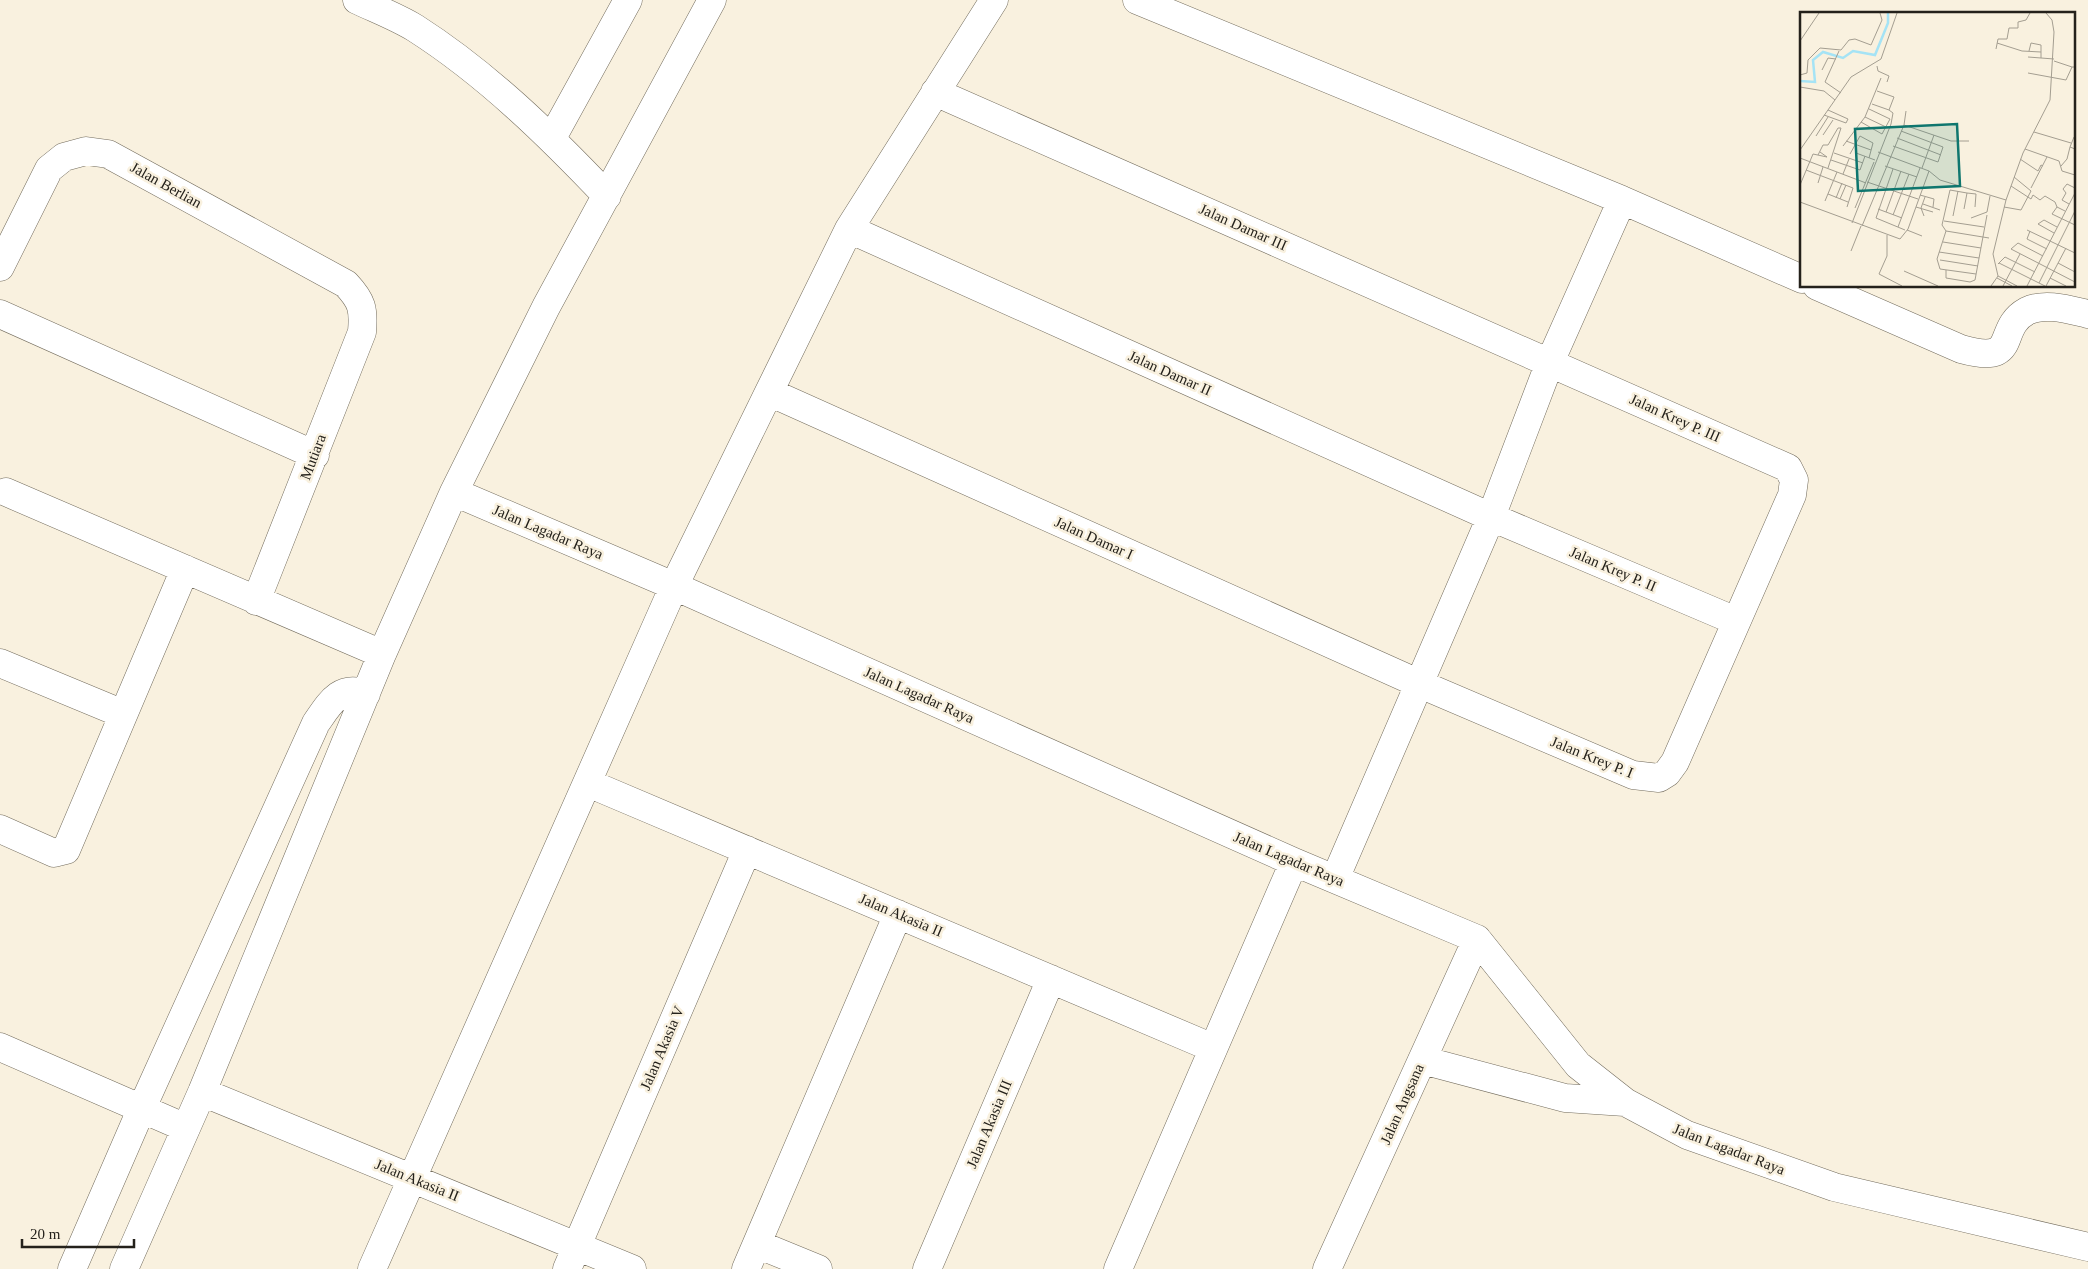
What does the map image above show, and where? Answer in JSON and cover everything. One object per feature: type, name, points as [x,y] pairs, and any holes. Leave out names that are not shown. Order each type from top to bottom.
[{"type":"street","points":[[357,0],[413,27],[445,48],[552,138],[608,196]]},
{"type":"street","points":[[552,138],[628,0]]},
{"type":"street","points":[[124,1269],[202,1092],[382,654],[454,492],[546,307],[608,196],[712,0]]},
{"type":"street","points":[[372,1269],[674,586],[768,392],[849,229],[994,0]]},
{"type":"street","points":[[1137,0],[1622,200],[1800,278]]},
{"type":"street","name":"Jalan Damar III","points":[[935,92],[1550,362]]},
{"type":"street","name":"Jalan Berlian","points":[[0,267],[49,169],[64,157],[86,151],[108,154],[346,284],[357,296],[363,312]]},
{"type":"street","points":[[1334,879],[1491,517],[1550,362],[1622,200]]},
{"type":"street","name":"Jalan Damar II","points":[[849,229],[1491,517]]},
{"type":"street","points":[[1822,288],[1961,349],[1988,355],[1998,352],[2004,346],[2016,320],[2026,312],[2036,308],[2066,309],[2088,314]]},
{"type":"street","name":"Mutiara","points":[[256,601],[362,332],[363,312]]},
{"type":"street","points":[[0,314],[315,455]]},
{"type":"street","name":"Jalan Krey P. III","points":[[1550,362],[1788,468],[1794,480],[1792,495],[1736,621]]},
{"type":"street","name":"Jalan Damar I","points":[[768,392],[1420,684]]},
{"type":"street","points":[[6,492],[382,654]]},
{"type":"street","name":"Jalan Lagadar Raya","points":[[454,492],[674,586],[1294,862],[1477,939],[1578,1065],[1625,1102],[1687,1135],[1834,1187],[2088,1247]]},
{"type":"street","name":"Jalan Krey P. II","points":[[1491,517],[1736,621]]},
{"type":"street","points":[[0,829],[54,853],[66,850],[185,570]]},
{"type":"street","name":"Jalan Krey P. I","points":[[1420,684],[1633,775],[1659,778],[1675,762],[1736,621]]},
{"type":"street","points":[[0,663],[123,714]]},
{"type":"street","points":[[72,1269],[141,1110],[316,723],[326,708],[344,691],[354,689],[366,694]]},
{"type":"street","name":"Jalan Akasia II","points":[[588,783],[1214,1048]]},
{"type":"street","name":"Jalan Akasia V","points":[[572,1258],[747,850]]},
{"type":"street","points":[[1118,1269],[1294,862]]},
{"type":"street","points":[[746,1269],[898,914]]},
{"type":"street","name":"Jalan Angsana","points":[[1327,1269],[1477,939]]},
{"type":"street","name":"Jalan Akasia III","points":[[926,1269],[1051,979]]},
{"type":"street","points":[[0,1047],[186,1128]]},
{"type":"street","points":[[1422,1060],[1566,1098],[1625,1102]]},
{"type":"street","name":"Jalan Akasia II","points":[[202,1092],[412,1178],[572,1258],[632,1269]]},
{"type":"street","points":[[757,1244],[818,1269]]}]
